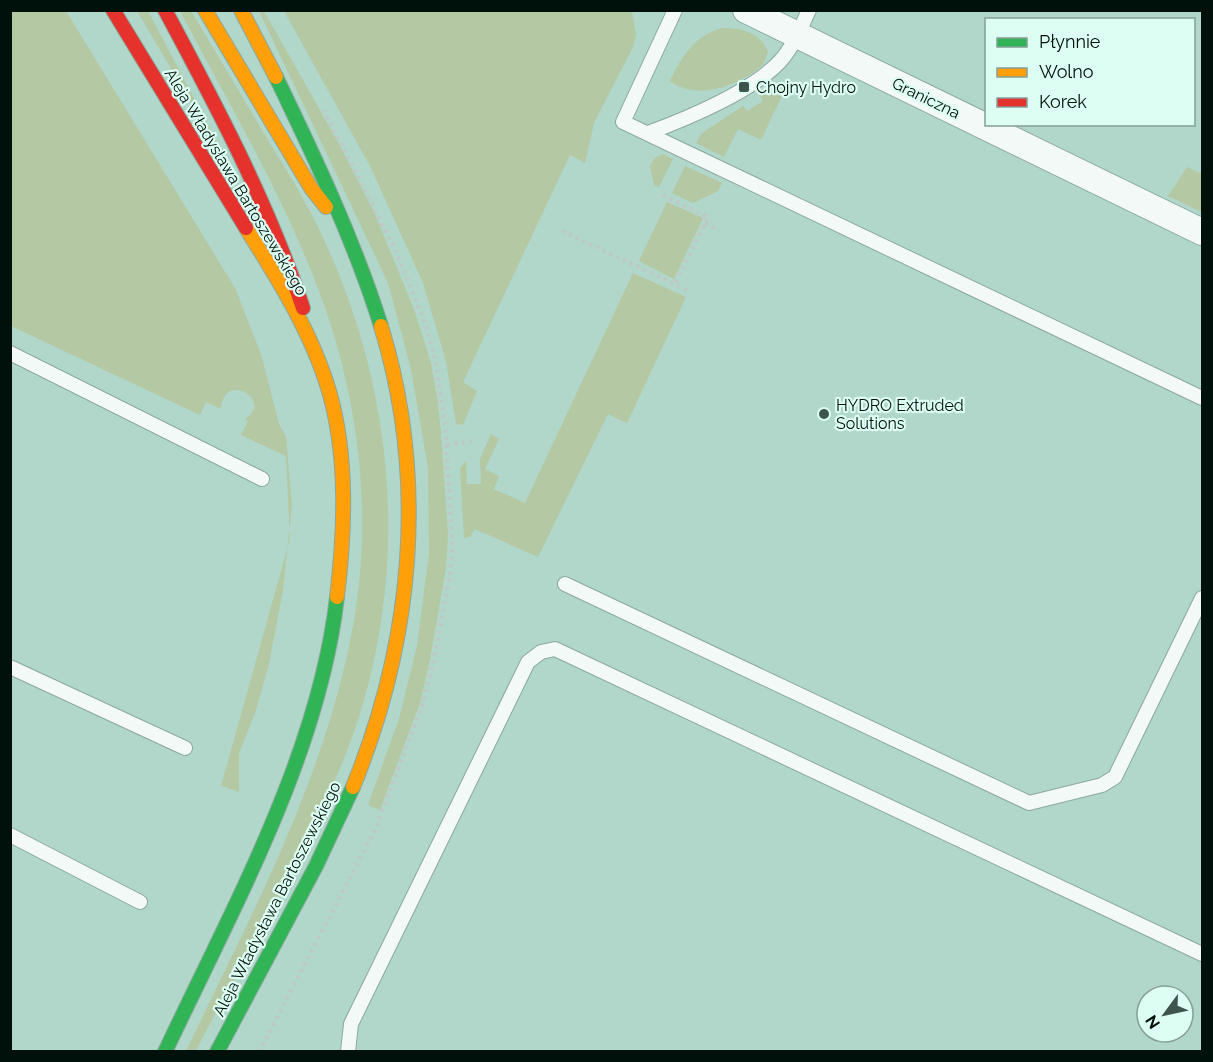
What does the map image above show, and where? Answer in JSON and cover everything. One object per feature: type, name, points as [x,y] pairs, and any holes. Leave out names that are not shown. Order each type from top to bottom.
[{"type":"main road","name":"Aleja Władysława Bartoszewskiego","points":[[113,10],[277,278],[295,312],[322,375]]},
{"type":"main road","name":"Aleja Władysława Bartoszewskiego","points":[[165,10],[244,159],[266,207],[299,295],[332,406],[341,467],[342,504],[337,604],[329,651],[306,734],[278,809],[165,1052]]},
{"type":"main road","name":"Aleja Władysława Bartoszewskiego","points":[[205,10],[311,188],[347,234]]},
{"type":"main road","name":"Aleja Władysława Bartoszewskiego","points":[[217,1052],[325,849],[354,785],[381,713],[400,631],[408,550],[409,500],[406,450],[390,359],[375,308],[347,234],[302,131],[242,10]]},
{"type":"street","name":"Graniczna","points":[[746,10],[1203,232]]},
{"type":"lane","points":[[675,10],[622,122],[1203,398]]},
{"type":"lane","points":[[648,133],[717,103],[771,70],[781,60],[797,35],[809,10]]},
{"type":"lane","points":[[10,353],[262,479]]},
{"type":"lane","points":[[565,584],[1029,803],[1102,784],[1115,777],[1203,598]]},
{"type":"lane","points":[[348,1052],[351,1024],[528,662],[541,652],[555,649],[1203,954]]},
{"type":"lane","points":[[10,667],[185,748]]},
{"type":"lane","points":[[10,835],[140,902]]},
{"type":"path","points":[[663,195],[708,217],[675,285]]},
{"type":"path","points":[[705,223],[718,230]]},
{"type":"path","points":[[562,231],[689,292]]},
{"type":"path","points":[[446,445],[473,441]]},
{"type":"green space","points":[[11,10],[66,11],[235,288],[261,354],[279,424],[286,436],[292,506],[290,529],[286,456],[241,435],[248,421],[245,419],[253,412],[254,404],[245,392],[230,391],[224,397],[221,409],[206,402],[200,415],[11,326]]},
{"type":"green space","points":[[137,11],[148,11],[242,189]]},
{"type":"green space","points":[[180,11],[191,11],[301,195],[329,251],[352,310],[370,371],[382,432],[388,495],[387,557],[381,620],[369,682],[350,743],[297,861],[195,1052],[186,1051],[285,841],[326,732],[342,677],[354,620],[360,579],[362,495],[358,453],[344,371],[319,291],[271,183]]},
{"type":"green space","points":[[259,11],[264,11],[338,142],[374,212],[414,309],[431,363],[437,396],[448,535],[446,568],[420,703],[380,810],[368,805],[399,719],[417,646],[429,553],[428,468],[411,369],[388,283]]},
{"type":"green space","points":[[284,11],[632,11],[636,35],[633,47],[594,123],[585,163],[570,155],[463,382],[477,391],[463,425],[456,424],[446,361],[423,283],[370,166]]},
{"type":"green space","points":[[722,28],[743,30],[760,40],[768,52],[763,65],[742,79],[718,88],[693,90],[670,81],[690,48],[704,36]]},
{"type":"green space","points":[[783,84],[787,85],[761,140],[738,129],[724,157],[696,143],[705,131],[743,106],[747,111],[763,101],[760,95]]},
{"type":"green space","points":[[663,154],[673,159],[659,187],[654,185],[650,166],[655,158]]},
{"type":"green space","points":[[685,166],[722,183],[718,191],[693,203],[672,193]]},
{"type":"green space","points":[[1187,167],[1202,174],[1202,212],[1168,196]]},
{"type":"green space","points":[[667,202],[703,218],[674,279],[639,261]]},
{"type":"green space","points":[[633,273],[686,297],[627,423],[608,414],[538,557],[475,529],[470,537],[464,538],[460,468],[466,461],[467,484],[481,484],[480,459],[491,434],[499,439],[485,469],[499,476],[494,489],[525,503]]},
{"type":"green space","points":[[288,548],[283,590],[269,664],[256,710],[239,754],[239,792],[221,786]]},
{"type":"traffic: fast","points":[[276,77],[346,231],[381,326]]},
{"type":"traffic: fast","points":[[165,1052],[244,887],[292,773],[312,715],[327,656],[337,597]]},
{"type":"traffic: fast","points":[[217,1052],[316,866],[353,787]]},
{"type":"traffic: slow","points":[[205,10],[311,188],[326,207]]},
{"type":"traffic: slow","points":[[241,10],[276,77]]},
{"type":"traffic: slow","points":[[246,228],[304,327],[329,391],[342,467],[343,520],[337,597]]},
{"type":"traffic: slow","points":[[353,787],[373,731],[389,675],[401,617],[407,559],[409,501],[405,442],[396,384],[381,326]]},
{"type":"traffic: jam","points":[[113,10],[246,228]]},
{"type":"traffic: jam","points":[[165,10],[258,193],[303,308]]},
{"type":"place","name":"Chojny Hydro","points":[[744,87]]},
{"type":"place","name":"HYDRO Extruded Solutions","points":[[824,414]]}]
